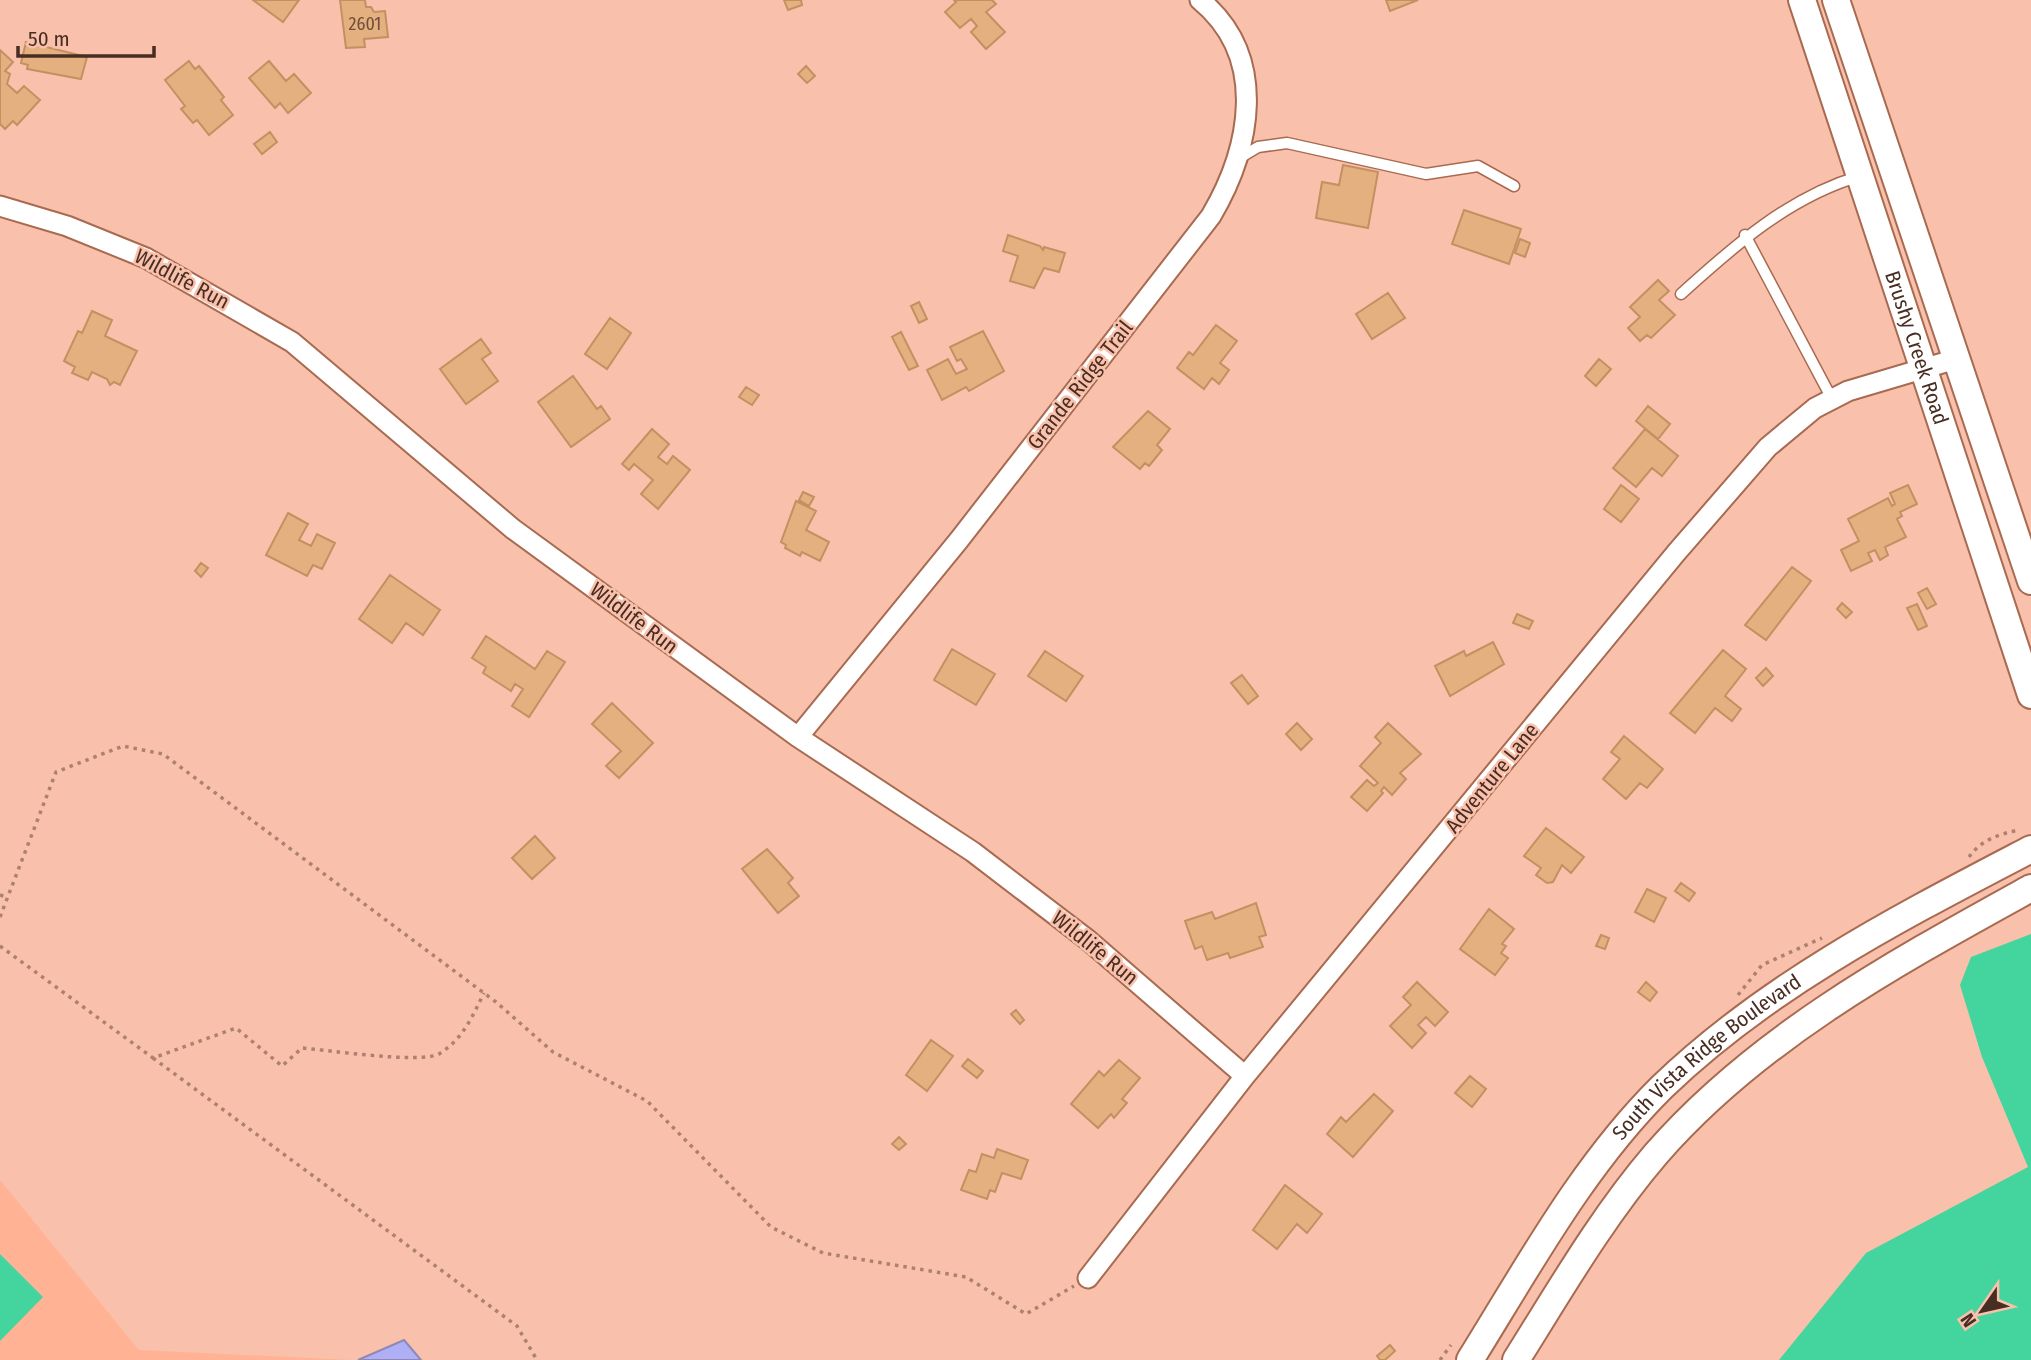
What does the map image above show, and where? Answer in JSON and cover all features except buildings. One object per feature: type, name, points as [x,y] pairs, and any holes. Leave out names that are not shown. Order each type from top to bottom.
[{"type":"street","name":"Grande Ridge Trail","points":[[798,737],[959,540],[1211,216],[1226,190],[1238,159],[1247,118],[1245,75],[1234,41],[1221,20],[1200,0]]},
{"type":"street","name":"Brushy Creek Road","points":[[1802,0],[2031,695]]},
{"type":"street","name":"Brushy Creek Road","points":[[1836,0],[2031,581]]},
{"type":"street","name":"Wildlife Run","points":[[0,206],[67,226],[146,258],[292,342],[513,529],[798,737],[972,852],[1088,940],[1245,1076]]},
{"type":"street","name":"Adventure Lane","points":[[1088,1278],[1245,1076],[1693,533],[1768,446],[1790,426],[1832,399],[1857,387],[1956,359]]},
{"type":"street","name":"South Vista Ridge Boulevard","points":[[1470,1360],[1558,1218],[1608,1149],[1662,1088],[1763,1004],[1853,944],[2031,849]]},
{"type":"street","name":"South Vista Ridge Boulevard","points":[[1516,1360],[1619,1202],[1657,1153],[1733,1078],[1831,1005],[2031,888]]},
{"type":"lane","points":[[1238,159],[1258,147],[1287,143],[1426,174],[1478,166],[1514,186]]},
{"type":"lane","points":[[1681,294],[1745,235],[1823,189],[1860,176]]},
{"type":"lane","points":[[1745,235],[1832,399]]},
{"type":"path","points":[[0,917],[56,772],[123,746],[163,754],[484,993],[553,1052],[647,1101],[771,1227],[823,1253],[966,1277],[1026,1314],[1088,1278]]},
{"type":"path","points":[[0,895],[7,897]]},
{"type":"path","points":[[0,946],[517,1326],[537,1360]]},
{"type":"path","points":[[153,1058],[236,1028],[282,1066],[302,1048],[396,1057],[436,1055],[466,1030],[484,993]]},
{"type":"shaded area","points":[[0,1180],[139,1350],[353,1360],[0,1360]]},
{"type":"green space","points":[[2031,934],[2031,1360],[1779,1360],[1866,1253],[2028,1167],[1982,1057],[1960,985],[1971,957]]},
{"type":"green space","points":[[0,1254],[43,1297],[0,1341]]},
{"type":"water","points":[[404,1340],[421,1360],[358,1360]]}]
